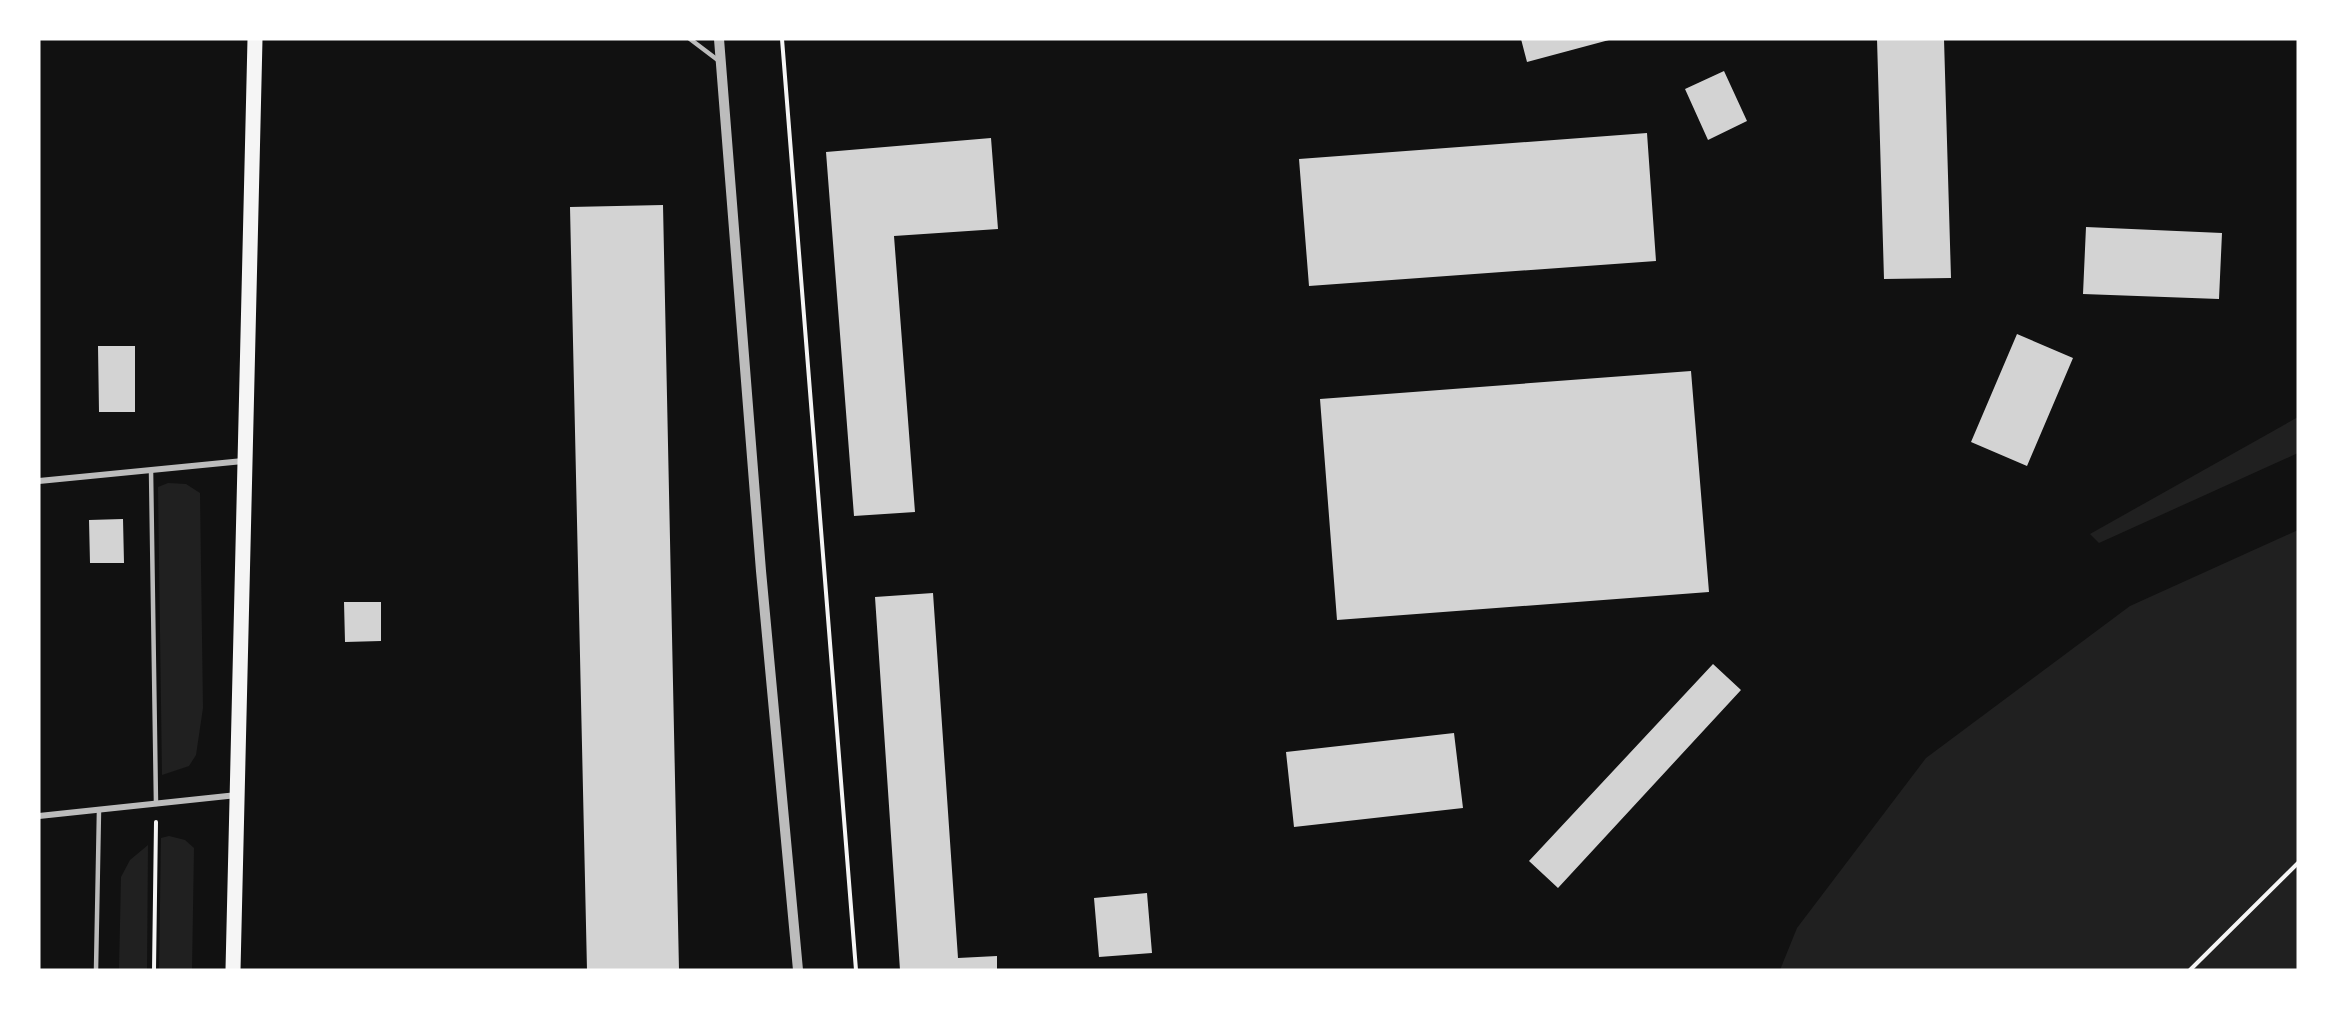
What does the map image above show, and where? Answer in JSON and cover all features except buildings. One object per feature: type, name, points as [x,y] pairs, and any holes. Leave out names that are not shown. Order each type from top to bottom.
[{"type":"main road","points":[[233,970],[243,461],[255,39]]},
{"type":"street","points":[[719,39],[761,571],[798,970]]},
{"type":"street","points":[[39,481],[243,461]]},
{"type":"street","points":[[39,816],[238,795]]},
{"type":"lane","points":[[690,39],[721,63]]},
{"type":"lane","points":[[151,470],[156,804]]},
{"type":"lane","points":[[96,970],[99,810]]},
{"type":"path","points":[[782,39],[856,970]]},
{"type":"path","points":[[154,970],[156,804]]},
{"type":"path","points":[[2190,970],[2298,863]]},
{"type":"shaded area","points":[[2298,417],[2298,453],[2099,543],[2090,534]]},
{"type":"shaded area","points":[[168,483],[186,484],[200,493],[203,708],[196,755],[189,766],[162,775],[158,487]]},
{"type":"shaded area","points":[[2298,530],[2298,970],[1780,970],[1797,928],[1926,758],[2130,606]]},
{"type":"shaded area","points":[[169,836],[185,840],[194,848],[192,970],[159,970],[161,838]]},
{"type":"shaded area","points":[[148,845],[147,970],[119,970],[121,877],[130,860]]}]
